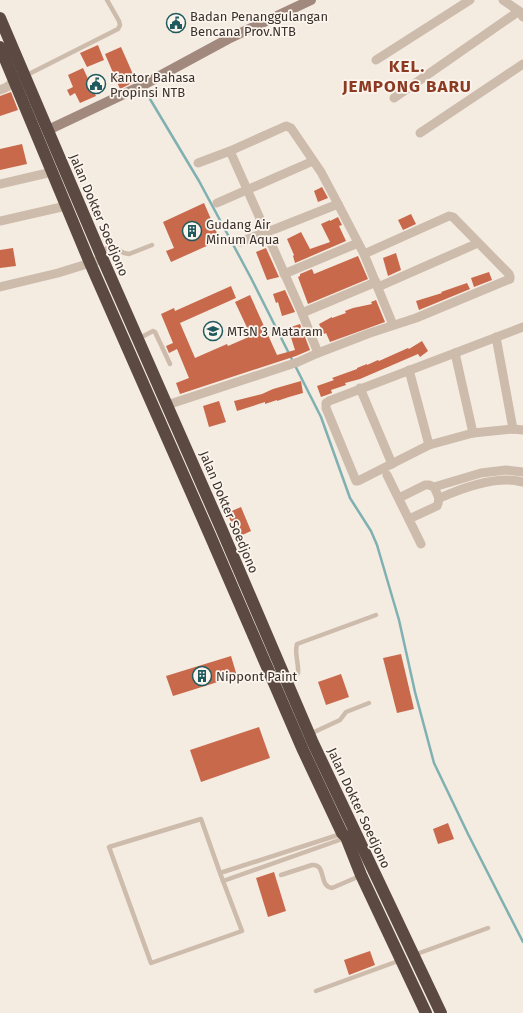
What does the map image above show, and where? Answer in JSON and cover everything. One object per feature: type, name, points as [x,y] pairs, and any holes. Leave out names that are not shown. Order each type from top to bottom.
[{"type":"highway","name":"Jalan Dokter Soedjono","points":[[0,18],[101,255],[310,734],[441,1013]]},
{"type":"highway","name":"Jalan Dokter Soedjono","points":[[0,47],[62,206],[87,264],[218,552],[303,750],[426,1013]]},
{"type":"highway","points":[[14,81],[25,76]]},
{"type":"highway","points":[[209,533],[213,537],[218,537],[222,533],[221,528]]},
{"type":"highway","points":[[218,552],[216,547],[220,543],[226,542],[229,547]]},
{"type":"highway","points":[[296,733],[304,729],[310,734],[308,744],[303,750]]},
{"type":"street","points":[[48,130],[141,86],[228,39],[310,0]]},
{"type":"street","points":[[376,60],[470,0]]},
{"type":"street","points":[[394,98],[521,14],[503,0]]},
{"type":"street","points":[[420,134],[523,64]]},
{"type":"street","points":[[0,90],[7,87],[14,81]]},
{"type":"street","points":[[198,163],[230,151],[286,126],[291,128],[321,172],[364,254],[392,325]]},
{"type":"street","points":[[230,151],[302,313],[318,353]]},
{"type":"street","points":[[217,203],[314,161]]},
{"type":"street","points":[[0,184],[49,173]]},
{"type":"street","points":[[240,242],[338,204]]},
{"type":"street","points":[[0,221],[62,206]]},
{"type":"street","points":[[167,405],[298,362],[392,325],[416,318],[510,278],[509,274],[454,217],[449,216],[364,254]]},
{"type":"street","points":[[284,274],[358,243]]},
{"type":"street","points":[[302,313],[478,243]]},
{"type":"street","points":[[0,287],[58,273],[87,264],[101,255]]},
{"type":"street","points":[[523,327],[360,388],[326,403],[326,408],[356,481],[429,445],[473,433],[513,429],[523,430]]},
{"type":"street","points":[[496,337],[513,429]]},
{"type":"street","points":[[455,353],[473,433]]},
{"type":"street","points":[[409,370],[429,445]]},
{"type":"street","points":[[360,388],[392,464]]},
{"type":"street","points":[[399,498],[425,485],[434,487],[481,473],[506,470],[523,472]]},
{"type":"street","points":[[387,475],[421,544]]},
{"type":"street","points":[[440,498],[453,492],[484,483],[508,480],[523,482]]},
{"type":"street","points":[[409,519],[437,506],[440,498],[434,487]]},
{"type":"lane","points":[[25,76],[118,29],[120,25],[107,0]]},
{"type":"lane","points":[[101,255],[110,247],[129,254],[152,244]]},
{"type":"lane","points":[[138,339],[153,331],[155,332],[170,364]]},
{"type":"lane","points":[[287,681],[298,672],[297,644],[376,615]]},
{"type":"lane","points":[[310,734],[340,720],[346,712],[369,703]]},
{"type":"lane","points":[[201,819],[220,873],[242,931],[151,962],[109,847],[201,819]]},
{"type":"lane","points":[[220,873],[344,835]]},
{"type":"lane","points":[[223,881],[344,835]]},
{"type":"lane","points":[[282,875],[316,865],[319,867],[326,886],[332,888],[361,875]]},
{"type":"lane","points":[[414,955],[488,928]]},
{"type":"lane","points":[[316,991],[401,960]]},
{"type":"building","points":[[98,45],[104,60],[87,67],[80,53]]},
{"type":"building","points":[[121,47],[136,81],[120,89],[105,54]]},
{"type":"building","points":[[83,68],[96,96],[80,103],[75,93],[70,96],[67,90],[73,87],[68,75]]},
{"type":"building","points":[[11,92],[18,110],[0,116],[0,96]]},
{"type":"building","points":[[22,144],[27,164],[0,170],[0,149]]},
{"type":"building","points":[[322,187],[328,198],[318,202],[314,191]]},
{"type":"building","name":"Gudang Air Minum Aqua","points":[[204,203],[220,240],[171,262],[166,251],[174,248],[163,222]]},
{"type":"building","points":[[411,214],[416,224],[403,230],[398,220]]},
{"type":"building","points":[[338,217],[342,225],[339,226],[346,241],[295,263],[294,255],[287,239],[301,232],[310,249],[330,242],[321,224]]},
{"type":"building","points":[[13,248],[16,266],[0,268],[0,250]]},
{"type":"building","points":[[266,248],[279,277],[267,280],[256,252]]},
{"type":"building","points":[[396,253],[401,270],[388,276],[383,258]]},
{"type":"building","points":[[358,256],[368,279],[308,304],[298,277],[300,274],[312,269],[314,274]]},
{"type":"building","points":[[489,272],[492,280],[474,287],[471,278]]},
{"type":"building","points":[[467,283],[470,289],[419,310],[416,301]]},
{"type":"building","points":[[231,286],[236,298],[180,323],[195,358],[227,344],[228,346],[251,336],[235,302],[250,295],[277,355],[295,350],[288,328],[300,324],[310,350],[180,394],[176,383],[189,378],[177,349],[169,353],[166,346],[173,343],[161,314],[174,308],[175,311]]},
{"type":"building","points":[[285,290],[295,312],[282,316],[278,302],[276,303],[273,294]]},
{"type":"building","points":[[376,300],[385,322],[330,342],[326,333],[324,334],[319,324],[332,317],[346,313],[345,311],[372,304],[371,302]]},
{"type":"building","points":[[422,341],[428,351],[420,357],[418,354],[360,379],[345,383],[346,385],[331,390],[332,393],[321,397],[317,386],[334,380],[332,378],[378,360],[379,361],[408,348],[409,349]]},
{"type":"building","points":[[301,381],[303,393],[265,404],[265,402],[237,411],[234,401],[262,394],[273,389]]},
{"type":"building","points":[[219,401],[226,422],[209,427],[203,406]]},
{"type":"building","points":[[241,507],[251,531],[238,537],[227,513]]},
{"type":"building","points":[[401,654],[414,709],[397,713],[383,658]]},
{"type":"building","name":"Nippont Paint","points":[[231,656],[237,676],[173,696],[166,676]]},
{"type":"building","points":[[341,674],[349,697],[326,705],[318,682]]},
{"type":"building","points":[[259,727],[270,758],[201,782],[190,750]]},
{"type":"building","points":[[448,823],[454,839],[438,844],[433,829]]},
{"type":"building","points":[[274,872],[286,911],[268,917],[256,878]]},
{"type":"building","points":[[370,951],[375,965],[349,975],[344,960]]},
{"type":"waterway","points":[[150,99],[199,181],[251,278],[321,417],[350,498],[371,531],[377,545],[399,620],[415,692],[434,763],[523,942]]},
{"type":"place","name":"Badan Penanggulangan Bencana Prov.NTB","points":[[176,23]]},
{"type":"place","name":"Kantor Bahasa Propinsi NTB","points":[[96,84]]},
{"type":"place","name":"Gudang Air Minum Aqua","points":[[192,231]]},
{"type":"place","name":"MTsN 3 Mataram","points":[[213,331]]},
{"type":"place","name":"Nippont Paint","points":[[202,676]]},
{"type":"district","name":"KEL. JEMPONG BARU","points":[[407,76]]}]
